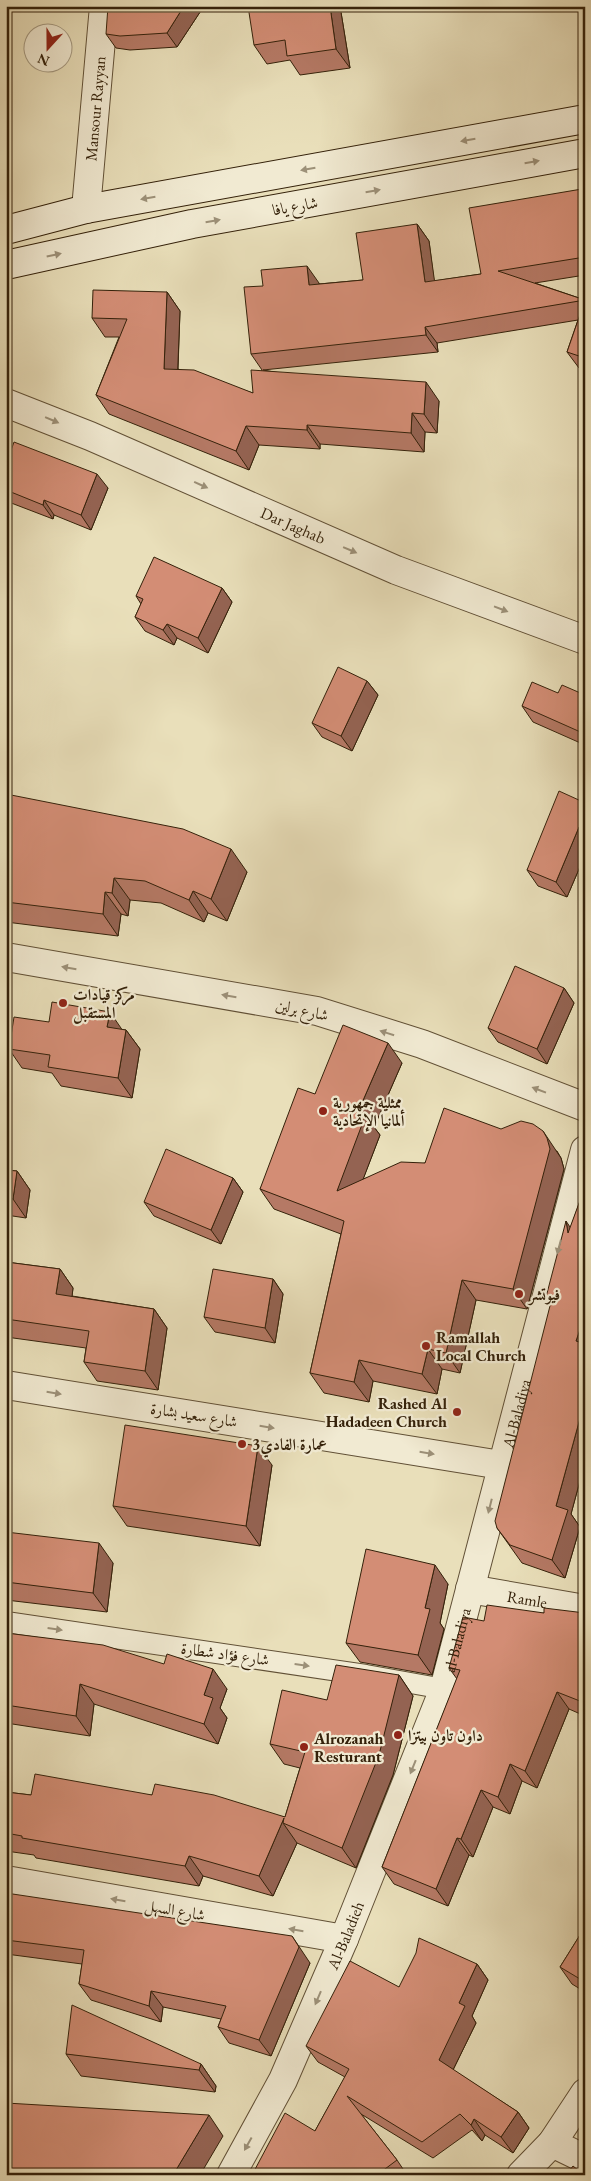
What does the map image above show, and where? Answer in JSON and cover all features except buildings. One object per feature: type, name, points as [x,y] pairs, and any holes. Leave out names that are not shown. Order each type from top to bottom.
[{"type":"street","name":"Mansour Rayyan","points":[[86,209],[104,6]]},
{"type":"street","points":[[6,230],[86,209],[585,119]]},
{"type":"street","name":"شارع يافا","points":[[6,265],[192,224],[585,153]]},
{"type":"street","name":"Dar Jaghab","points":[[6,403],[90,436],[396,570],[585,640]]},
{"type":"street","name":"شارع برلين","points":[[6,957],[317,1011],[422,1044],[585,1108]]},
{"type":"street","name":"Al-Baladiya","points":[[470,1589],[585,1150]]},
{"type":"street","name":"شارع سعيد بشارة","points":[[6,1385],[501,1465]]},
{"type":"street","name":"Ramle","points":[[470,1589],[585,1609]]},
{"type":"street","name":"al-Baladiya","points":[[444,1689],[470,1589]]},
{"type":"street","name":"Al-Baladieh","points":[[231,2175],[283,2080],[344,1939],[444,1689]]},
{"type":"street","name":"شارع السهل","points":[[6,1880],[344,1939]]},
{"type":"street","points":[[520,2175],[552,2143],[585,2093]]},
{"type":"street","points":[[552,2143],[585,2159]]},
{"type":"lane","name":"شارع فؤاد شطارة","points":[[6,1622],[366,1675],[444,1689]]},
{"type":"place","name":"مركز قيادات المستقبل","points":[[63,1003]]},
{"type":"place","name":"ممثلية جمهورية ألمانيا الإتحادية","points":[[323,1111]]},
{"type":"place","name":"فيوتشر","points":[[519,1294]]},
{"type":"place","name":"Ramallah Local Church","points":[[426,1346]]},
{"type":"place","name":"Rashed Al Hadadeen Church","points":[[457,1412]]},
{"type":"place","name":"عمارة الفادي3","points":[[242,1444]]},
{"type":"place","name":"داون تاون بيتزا","points":[[398,1735]]},
{"type":"place","name":"Alrozanah Resturant","points":[[304,1747]]}]
